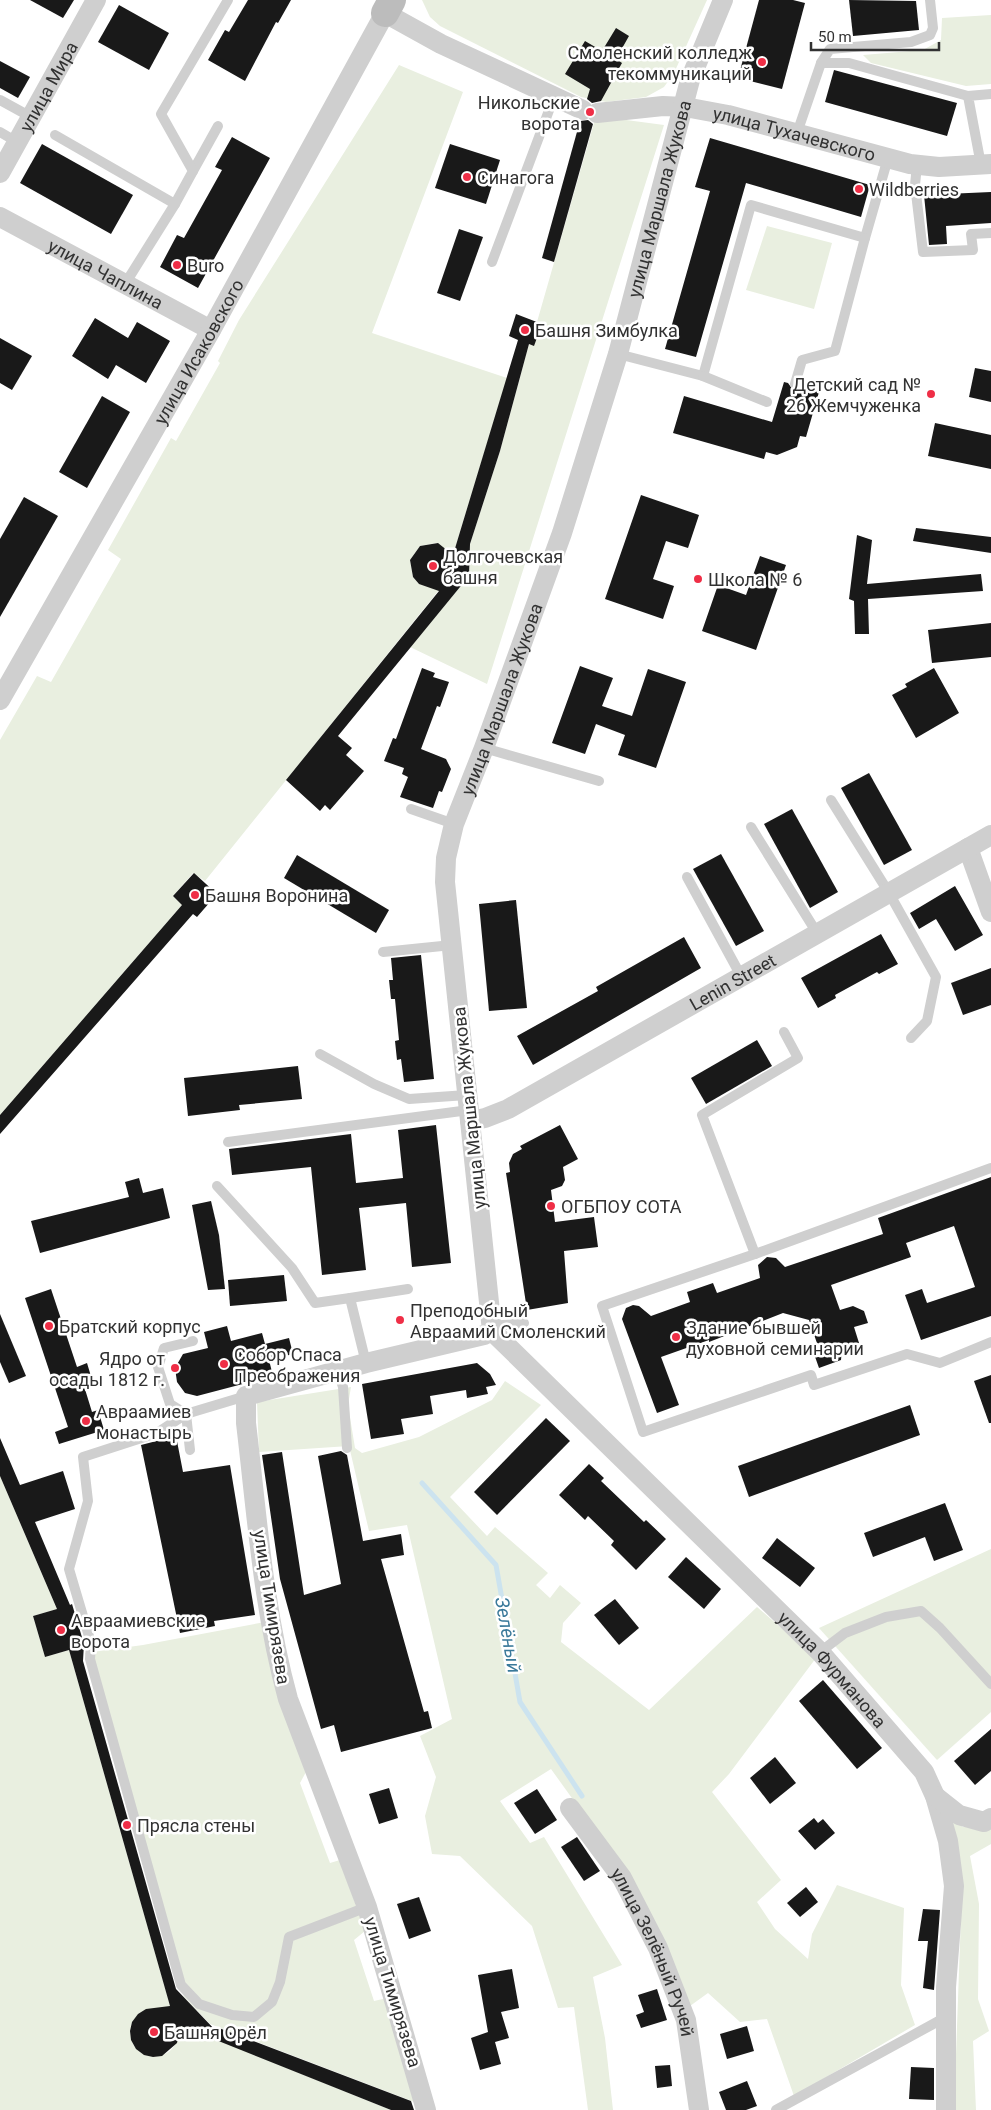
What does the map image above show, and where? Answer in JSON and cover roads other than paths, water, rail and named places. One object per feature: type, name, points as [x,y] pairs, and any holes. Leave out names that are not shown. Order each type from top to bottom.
[{"type":"street","name":"улица Мира","points":[[0,173],[96,0]]},
{"type":"street","name":"улица Маршала Жукова","points":[[492,1328],[445,870],[448,846],[454,824],[484,748],[562,533],[618,354],[685,107],[690,80],[723,0]]},
{"type":"street","name":"улица Тухачевского","points":[[388,6],[441,44],[590,112],[663,106],[685,107],[728,115],[917,164],[939,167],[986,164]]},
{"type":"street","name":"улица Исаковского","points":[[0,700],[211,330],[388,6]]},
{"type":"street","name":"улица Чаплина","points":[[0,217],[211,330]]},
{"type":"street","name":"Lenin Street","points":[[469,1109],[485,1118],[508,1109],[991,835]]},
{"type":"street","points":[[968,848],[991,911]]},
{"type":"street","points":[[246,1396],[366,1363],[484,1335],[492,1328]]},
{"type":"street","name":"улица Фурманова","points":[[492,1328],[820,1652],[924,1772],[936,1796],[948,1840],[954,1886],[946,2017],[946,2110]]},
{"type":"street","name":"улица Тимирязева","points":[[246,1396],[246,1423],[270,1616],[282,1680],[367,1907],[426,2110]]},
{"type":"street","points":[[936,1796],[959,1815],[984,1822],[991,1818]]},
{"type":"street","name":"улица Зелёный Ручей","points":[[570,1808],[622,1878],[658,1948],[686,2020],[699,2110]]},
{"type":"lane","points":[[193,171],[160,114],[228,0]]},
{"type":"lane","points":[[796,133],[821,63],[830,49],[911,42],[930,35],[933,28],[930,0]]},
{"type":"lane","points":[[821,63],[849,63],[968,96],[991,94]]},
{"type":"lane","points":[[968,96],[986,164]]},
{"type":"lane","points":[[492,262],[554,97]]},
{"type":"lane","points":[[0,100],[31,118]]},
{"type":"lane","points":[[125,284],[175,204],[218,126]]},
{"type":"lane","points":[[0,132],[17,142]]},
{"type":"lane","points":[[55,136],[175,204]]},
{"type":"lane","points":[[795,384],[802,360],[835,351],[888,158]]},
{"type":"lane","points":[[917,164],[915,185],[923,252],[973,250],[972,234],[991,233]]},
{"type":"lane","points":[[703,376],[751,205],[865,238]]},
{"type":"lane","points":[[618,354],[703,376],[767,402]]},
{"type":"lane","points":[[484,748],[599,781]]},
{"type":"lane","points":[[831,800],[889,893],[936,977],[927,1021],[911,1038]]},
{"type":"lane","points":[[411,809],[454,824]]},
{"type":"lane","points":[[751,827],[817,934]]},
{"type":"lane","points":[[687,877],[741,976]]},
{"type":"lane","points":[[383,952],[452,945]]},
{"type":"lane","points":[[755,1254],[702,1115],[798,1058],[784,1032]]},
{"type":"lane","points":[[320,1054],[374,1084],[410,1099],[469,1109]]},
{"type":"lane","points":[[228,1142],[469,1109]]},
{"type":"lane","points":[[991,1168],[755,1254],[602,1306],[643,1432],[811,1375],[814,1385],[907,1354],[940,1363],[991,1342]]},
{"type":"lane","points":[[217,1186],[292,1268],[316,1303],[408,1289]]},
{"type":"lane","points":[[350,1298],[366,1363]]},
{"type":"lane","points":[[492,1328],[524,1323]]},
{"type":"lane","points":[[186,1414],[170,1404],[158,1367],[164,1348],[193,1341]]},
{"type":"lane","points":[[338,1371],[343,1387],[347,1448]]},
{"type":"lane","points":[[246,1396],[186,1414],[157,1433],[83,1457],[88,1501],[69,1569],[91,1642],[90,1659],[181,1984],[199,2004],[232,2015],[254,2017],[272,2002],[280,1982],[289,1937],[367,1907]]},
{"type":"lane","points":[[186,1414],[190,1450]]},
{"type":"lane","points":[[820,1652],[845,1633],[886,1617],[921,1611],[940,1628],[991,1684]]},
{"type":"lane","points":[[776,2110],[946,2017]]},
{"type":"waterway","name":"Зелёный","points":[[422,1483],[496,1565],[520,1702],[582,1796]]},
{"type":"place","name":"Смоленский колледж текоммуникаций","points":[[762,62]]},
{"type":"place","name":"Никольские ворота","points":[[590,112]]},
{"type":"place","name":"Синагога","points":[[467,177]]},
{"type":"place","name":"Wildberries","points":[[859,189]]},
{"type":"place","name":"Buro","points":[[177,265]]},
{"type":"place","name":"Башня Зимбулка","points":[[525,330]]},
{"type":"place","name":"Детский сад № 26 Жемчуженка","points":[[931,394]]},
{"type":"place","name":"Долгочевская башня","points":[[433,566]]},
{"type":"place","name":"Школа № 6","points":[[698,579]]},
{"type":"place","name":"Башня Воронина","points":[[195,895]]},
{"type":"place","name":"ОГБПОУ СОТА","points":[[551,1206]]},
{"type":"place","name":"Преподобный Авраамий Смоленский","points":[[400,1320]]},
{"type":"place","name":"Братский корпус","points":[[49,1326]]},
{"type":"place","name":"Здание бывшей духовной семинарии","points":[[676,1337]]},
{"type":"place","name":"Собор Спаса Преображения","points":[[224,1364]]},
{"type":"place","name":"Ядро от осады 1812 г.","points":[[175,1368]]},
{"type":"place","name":"Авраамиев монастырь","points":[[86,1421]]},
{"type":"place","name":"Авраамиевские ворота","points":[[61,1630]]},
{"type":"place","name":"Прясла стены","points":[[127,1825]]},
{"type":"place","name":"Башня Орёл","points":[[154,2032]]}]
